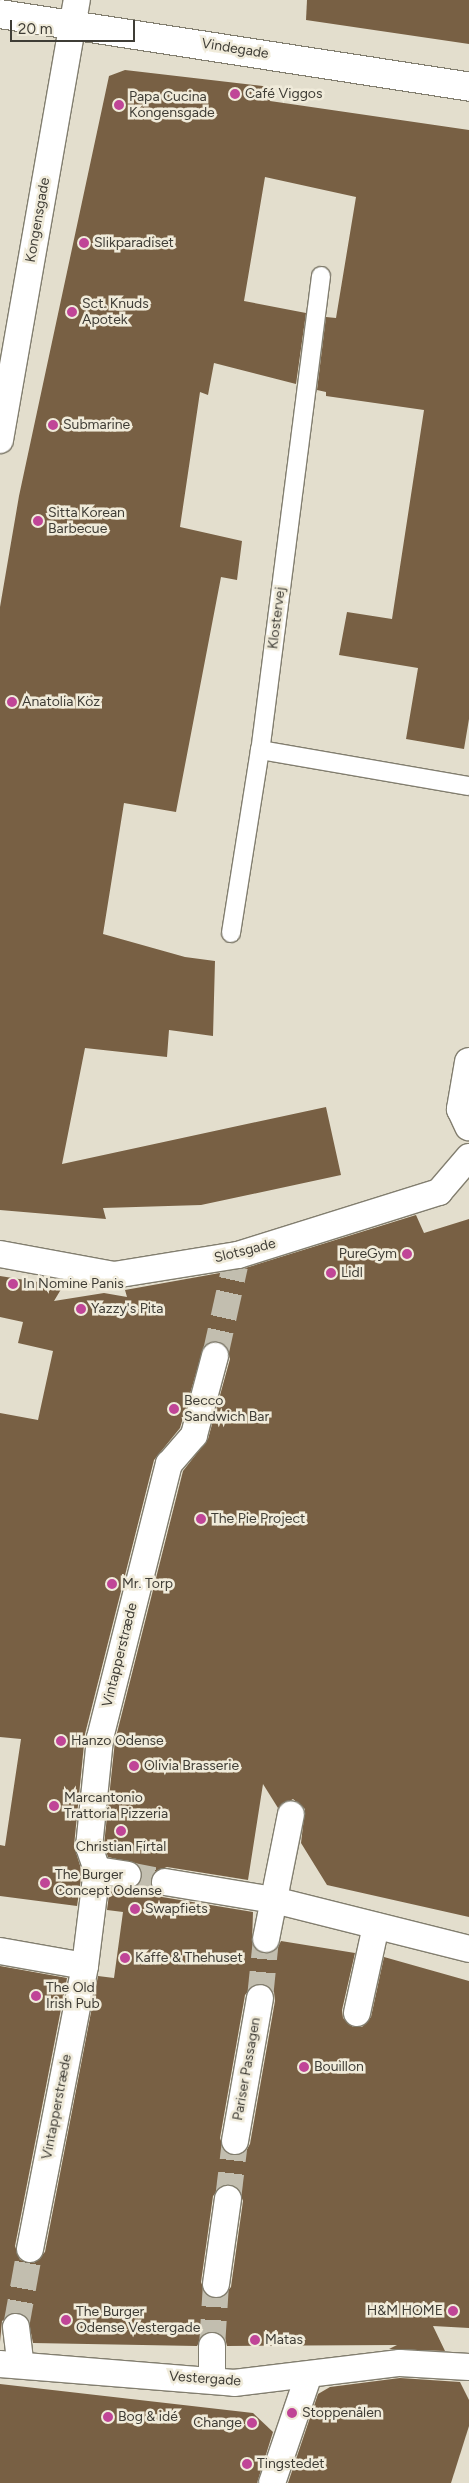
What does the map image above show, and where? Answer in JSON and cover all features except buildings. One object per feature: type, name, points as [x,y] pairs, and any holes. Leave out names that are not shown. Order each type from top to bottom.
[{"type":"street","name":"Vindegade","points":[[0,14],[75,12],[469,87]]},
{"type":"street","name":"Kongensgade","points":[[0,440],[75,12]]},
{"type":"street","points":[[469,1062],[461,1109],[469,1126]]},
{"type":"street","name":"Slotsgade","points":[[0,1254],[114,1275],[237,1261],[439,1192],[469,1157]]},
{"type":"street","name":"Vintapperstræde","points":[[30,2249],[85,1966],[97,1870],[89,1847],[100,1738],[117,1663],[169,1464],[194,1435],[215,1356]]},
{"type":"street","points":[[266,1938],[291,1814]]},
{"type":"street","points":[[97,1870],[128,1875]]},
{"type":"street","points":[[166,1882],[274,1900],[469,1949]]},
{"type":"street","points":[[357,2013],[376,1926]]},
{"type":"street","points":[[0,1951],[85,1966]]},
{"type":"street","name":"Pariser Passagen","points":[[235,2141],[260,1998]]},
{"type":"street","points":[[216,2284],[228,2198]]},
{"type":"street","points":[[11,2365],[16,2327]]},
{"type":"street","points":[[212,2346],[212,2380]]},
{"type":"street","name":"Vestergade","points":[[11,2365],[234,2383],[308,2377],[400,2363],[469,2367]]},
{"type":"street","points":[[272,2483],[308,2377]]},
{"type":"lane","name":"Klostervej","points":[[231,934],[260,750],[321,276]]},
{"type":"lane","points":[[260,750],[469,786]]},
{"type":"tunnel","points":[[215,1356],[235,1266]]},
{"type":"tunnel","points":[[128,1875],[165,1882]]},
{"type":"tunnel","points":[[260,1998],[266,1939]]},
{"type":"tunnel","points":[[228,2199],[235,2141]]},
{"type":"tunnel","points":[[16,2327],[30,2249]]},
{"type":"tunnel","points":[[212,2346],[216,2284]]},
{"type":"place","name":"Café Viggos","points":[[235,94]]},
{"type":"place","name":"Papa Cucina Kongensgade","points":[[119,105]]},
{"type":"place","name":"Slikparadiset","points":[[84,243]]},
{"type":"place","name":"Sct. Knuds Apotek","points":[[72,312]]},
{"type":"place","name":"Submarine","points":[[53,425]]},
{"type":"place","name":"Sitta Korean Barbecue","points":[[38,521]]},
{"type":"place","name":"Anatolia Köz","points":[[12,702]]},
{"type":"place","name":"PureGym","points":[[407,1254]]},
{"type":"place","name":"Lidl","points":[[331,1273]]},
{"type":"place","name":"In Nomine Panis","points":[[13,1284]]},
{"type":"place","name":"Yazzy's Pita","points":[[81,1309]]},
{"type":"place","name":"Becco Sandwich Bar","points":[[174,1409]]},
{"type":"place","name":"The Pie Project","points":[[201,1519]]},
{"type":"place","name":"Mr. Torp","points":[[112,1584]]},
{"type":"place","name":"Hanzo Odense","points":[[61,1741]]},
{"type":"place","name":"Olivia Brasserie","points":[[134,1766]]},
{"type":"place","name":"Marcantonio Trattoria Pizzeria","points":[[54,1806]]},
{"type":"place","name":"Christian Firtal","points":[[121,1831]]},
{"type":"place","name":"The Burger Concept Odense","points":[[45,1883]]},
{"type":"place","name":"Swapfiets","points":[[135,1909]]},
{"type":"place","name":"Kaffe & Thehuset","points":[[125,1958]]},
{"type":"place","name":"The Old Irish Pub","points":[[36,1996]]},
{"type":"place","name":"Bouillon","points":[[304,2067]]},
{"type":"place","name":"H&M HOME","points":[[453,2311]]},
{"type":"place","name":"The Burger Odense Vestergade","points":[[66,2320]]},
{"type":"place","name":"Matas","points":[[255,2340]]},
{"type":"place","name":"Stoppenålen","points":[[292,2413]]},
{"type":"place","name":"Bog & idé","points":[[108,2417]]},
{"type":"place","name":"Change","points":[[252,2423]]},
{"type":"place","name":"Tingstedet","points":[[247,2464]]}]
